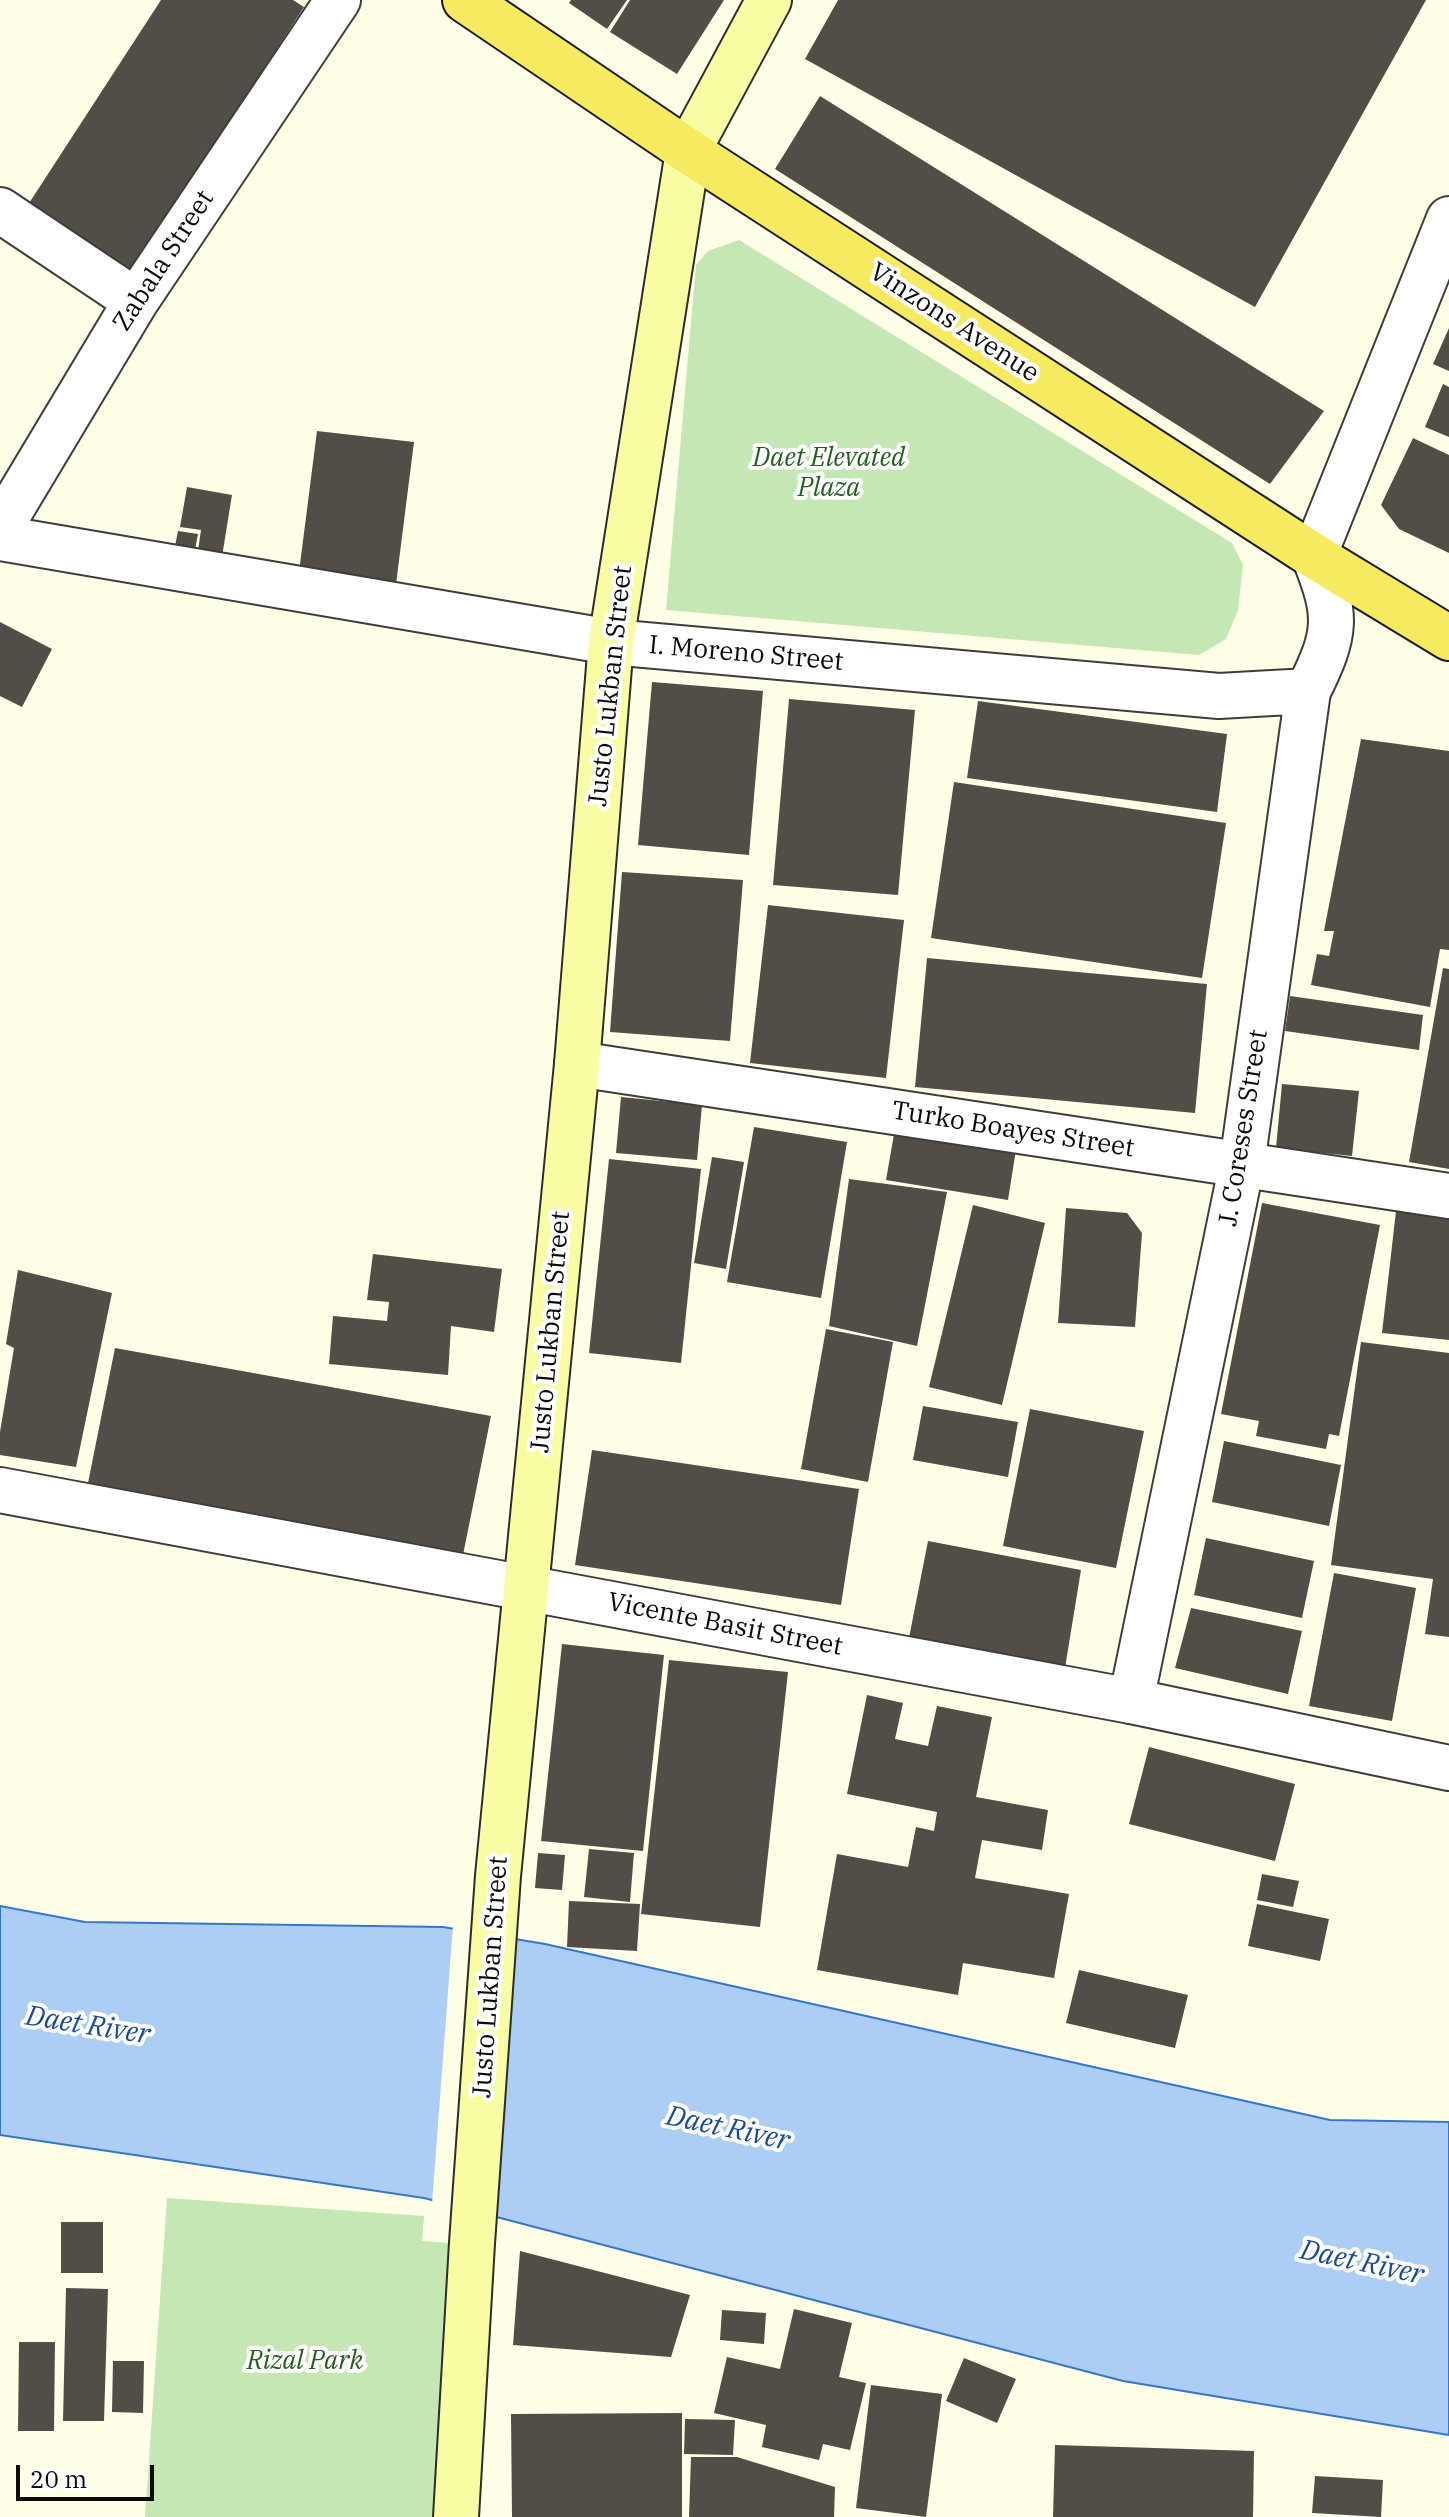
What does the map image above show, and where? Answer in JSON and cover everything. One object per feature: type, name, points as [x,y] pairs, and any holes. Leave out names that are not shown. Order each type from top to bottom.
[{"type":"main road","name":"Vinzons Avenue","points":[[465,0],[688,151],[1314,556],[1449,638]]},
{"type":"main road","name":"Justo Lukban Street","points":[[456,2517],[498,1876],[577,1064],[611,642],[688,151],[769,0]]},
{"type":"street","name":"Zabala Street","points":[[0,528],[136,301],[338,0]]},
{"type":"street","points":[[0,210],[136,301]]},
{"type":"street","points":[[1314,556],[1449,219]]},
{"type":"street","name":"I. Moreno Street","points":[[0,538],[611,642],[1219,696],[1308,691]]},
{"type":"street","name":"J. Coreses Street","points":[[1131,1701],[1242,1164],[1308,691],[1324,658],[1332,626],[1329,595],[1314,556]]},
{"type":"street","name":"Turko Boayes Street","points":[[577,1064],[1449,1196]]},
{"type":"street","name":"Vicente Basit Street","points":[[0,1490],[1131,1701],[1449,1768]]},
{"type":"green space","name":"Daet Elevated Plaza","points":[[739,240],[1232,543],[1243,565],[1238,610],[1226,639],[1199,655],[666,610],[696,265],[708,251]]},
{"type":"green space","name":"Rizal Park","points":[[167,2198],[424,2216],[422,2241],[463,2244],[443,2517],[145,2517]]},
{"type":"water","name":"Daet River","points":[[0,1906],[85,1922],[443,1927],[545,1944],[1330,2120],[1449,2122],[1449,2435],[1123,2381],[424,2198],[0,2135]]},
{"type":"pier","points":[[453,1925],[513,1935],[492,2220],[432,2204]]},
{"type":"building","points":[[161,0],[293,0],[304,7],[126,280],[22,214]]},
{"type":"building","points":[[571,0],[627,0],[607,29],[569,3]]},
{"type":"building","points":[[630,0],[724,0],[677,74],[610,32]]},
{"type":"building","points":[[838,0],[1426,0],[1255,307],[805,59]]},
{"type":"building","points":[[820,96],[1324,411],[1270,484],[775,169]]},
{"type":"building","points":[[1449,328],[1449,371],[1433,364]]},
{"type":"building","points":[[1443,384],[1449,387],[1449,437],[1425,427]]},
{"type":"building","points":[[317,431],[414,442],[395,592],[298,580]]},
{"type":"building","points":[[1413,438],[1449,455],[1449,553],[1399,529],[1381,505]]},
{"type":"building","points":[[187,487],[232,495],[220,569],[196,564],[201,530],[180,527]]},
{"type":"building","points":[[178,531],[198,534],[192,565],[172,561]]},
{"type":"building","points":[[0,622],[52,649],[22,707],[0,696]]},
{"type":"building","points":[[652,682],[763,691],[749,855],[638,845]]},
{"type":"building","points":[[789,699],[915,710],[898,895],[773,885]]},
{"type":"building","points":[[978,701],[1227,734],[1217,812],[967,778]]},
{"type":"building","points":[[1361,739],[1449,751],[1449,950],[1440,949],[1430,1007],[1311,985],[1317,954],[1329,956],[1334,931],[1324,931]]},
{"type":"building","points":[[954,782],[1226,823],[1202,978],[931,938]]},
{"type":"building","points":[[622,872],[743,880],[730,1041],[610,1032]]},
{"type":"building","points":[[768,905],[904,920],[886,1078],[750,1063]]},
{"type":"building","points":[[927,958],[1207,984],[1195,1113],[915,1087]]},
{"type":"building","points":[[1443,968],[1449,969],[1449,1169],[1409,1162]]},
{"type":"building","points":[[1290,996],[1423,1015],[1419,1050],[1285,1031]]},
{"type":"building","points":[[1282,1084],[1359,1091],[1352,1156],[1276,1148]]},
{"type":"building","points":[[621,1097],[702,1105],[697,1160],[616,1153]]},
{"type":"building","points":[[897,1117],[1018,1137],[1008,1200],[886,1180]]},
{"type":"building","points":[[754,1127],[847,1142],[821,1298],[727,1282]]},
{"type":"building","points":[[712,1157],[744,1162],[726,1269],[694,1263]]},
{"type":"building","points":[[609,1159],[701,1169],[681,1363],[589,1353]]},
{"type":"building","points":[[849,1179],[947,1192],[917,1346],[829,1326]]},
{"type":"building","points":[[1262,1203],[1380,1225],[1339,1436],[1329,1434],[1326,1449],[1256,1436],[1259,1421],[1221,1414]]},
{"type":"building","points":[[973,1205],[1045,1223],[1002,1405],[929,1387]]},
{"type":"building","points":[[1066,1208],[1127,1213],[1142,1233],[1135,1327],[1058,1323]]},
{"type":"building","points":[[1396,1211],[1449,1217],[1449,1340],[1382,1333]]},
{"type":"building","points":[[373,1254],[502,1269],[494,1332],[451,1326],[448,1375],[329,1364],[333,1316],[387,1321],[389,1302],[367,1300]]},
{"type":"building","points":[[18,1270],[112,1293],[76,1467],[0,1455],[0,1432],[14,1348],[6,1344]]},
{"type":"building","points":[[826,1329],[893,1342],[868,1482],[801,1469]]},
{"type":"building","points":[[1361,1342],[1449,1353],[1449,1637],[1425,1634],[1433,1579],[1331,1565]]},
{"type":"building","points":[[115,1348],[491,1416],[463,1555],[87,1488]]},
{"type":"building","points":[[923,1406],[1018,1422],[1008,1477],[913,1460]]},
{"type":"building","points":[[1030,1409],[1144,1431],[1116,1568],[1003,1546]]},
{"type":"building","points":[[1224,1441],[1341,1465],[1329,1526],[1212,1502]]},
{"type":"building","points":[[592,1450],[859,1489],[841,1605],[575,1565]]},
{"type":"building","points":[[1206,1538],[1314,1561],[1302,1618],[1194,1595]]},
{"type":"building","points":[[928,1541],[1081,1570],[1065,1668],[908,1643]]},
{"type":"building","points":[[1334,1573],[1416,1588],[1392,1721],[1309,1706]]},
{"type":"building","points":[[1191,1608],[1302,1631],[1288,1694],[1175,1668]]},
{"type":"building","points":[[562,1644],[664,1655],[643,1851],[541,1841]]},
{"type":"building","points":[[669,1660],[788,1672],[760,1927],[641,1914]]},
{"type":"building","points":[[867,1695],[903,1703],[895,1739],[928,1746],[937,1706],[992,1717],[976,1797],[1048,1810],[1042,1850],[982,1840],[975,1878],[1069,1894],[1054,1978],[963,1963],[958,1995],[817,1970],[837,1854],[908,1867],[916,1827],[934,1831],[937,1812],[847,1794]]},
{"type":"building","points":[[1149,1747],[1295,1784],[1275,1861],[1129,1824]]},
{"type":"building","points":[[589,1849],[634,1853],[630,1902],[584,1897]]},
{"type":"building","points":[[538,1853],[565,1855],[562,1890],[535,1888]]},
{"type":"building","points":[[1262,1874],[1299,1881],[1293,1907],[1257,1900]]},
{"type":"building","points":[[569,1901],[640,1904],[637,1951],[567,1947]]},
{"type":"building","points":[[1257,1904],[1329,1919],[1320,1961],[1248,1946]]},
{"type":"building","points":[[1079,1970],[1188,1995],[1175,2048],[1066,2023]]},
{"type":"building","points":[[61,2222],[103,2222],[103,2273],[61,2273]]},
{"type":"building","points":[[520,2251],[690,2295],[671,2357],[513,2345]]},
{"type":"building","points":[[66,2288],[108,2289],[104,2421],[63,2421]]},
{"type":"building","points":[[794,2309],[852,2323],[839,2377],[866,2383],[850,2450],[823,2444],[819,2460],[762,2447],[766,2425],[714,2413],[727,2357],[780,2369]]},
{"type":"building","points":[[722,2310],[766,2313],[764,2344],[720,2340]]},
{"type":"building","points":[[19,2342],[55,2342],[54,2431],[18,2431]]},
{"type":"building","points":[[964,2358],[1016,2379],[997,2423],[946,2401]]},
{"type":"building","points":[[113,2361],[144,2361],[143,2413],[112,2412]]},
{"type":"building","points":[[871,2385],[942,2394],[926,2517],[856,2508]]},
{"type":"building","points":[[682,2413],[682,2517],[512,2517],[511,2414]]},
{"type":"building","points":[[685,2419],[735,2420],[733,2455],[684,2454]]},
{"type":"building","points":[[1055,2445],[1254,2451],[1253,2517],[1053,2517]]},
{"type":"building","points":[[691,2457],[737,2457],[835,2487],[834,2517],[689,2517]]},
{"type":"building","points":[[1315,2476],[1383,2480],[1381,2517],[1312,2513]]}]
